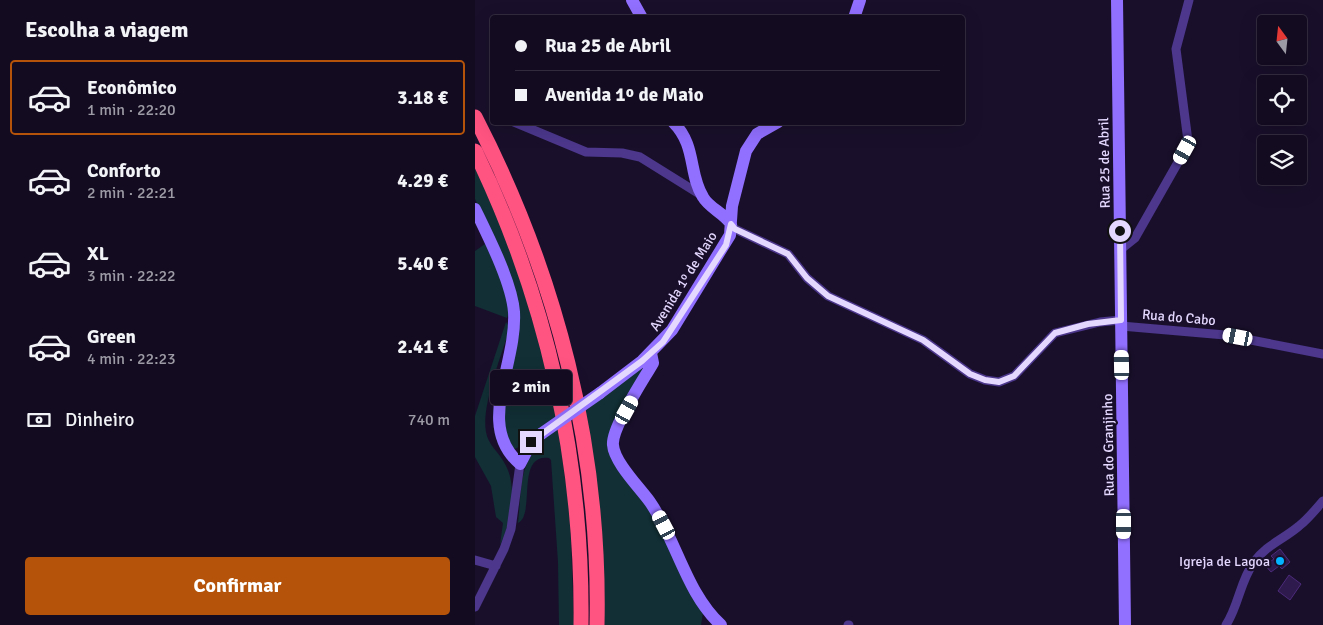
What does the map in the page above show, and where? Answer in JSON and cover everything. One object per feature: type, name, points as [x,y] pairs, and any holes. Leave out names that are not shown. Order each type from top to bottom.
[{"type":"highway","points":[[475,117],[526,228],[548,290],[569,364],[591,490],[595,543],[597,625]]},
{"type":"highway","points":[[475,151],[523,264],[555,374],[576,495],[581,560],[581,625]]},
{"type":"street","points":[[632,0],[640,15]]},
{"type":"street","points":[[855,15],[861,0]]},
{"type":"street","name":"Rua 25 de Abril","points":[[1117,0],[1121,323]]},
{"type":"street","points":[[1120,250],[1135,238],[1185,150],[1187,141],[1176,49],[1189,0]]},
{"type":"street","points":[[521,125],[586,152],[622,153],[640,157],[701,195]]},
{"type":"street","points":[[675,125],[685,138],[701,195],[704,200],[727,218],[731,224]]},
{"type":"street","name":"Avenida 1º de Maio","points":[[475,607],[496,566],[511,529],[520,464],[531,442],[600,393],[651,353],[672,330],[726,245],[746,151],[757,134],[773,125]]},
{"type":"street","points":[[475,209],[507,284],[514,309],[513,325],[489,411],[489,429],[499,448],[520,464]]},
{"type":"street","name":"Rua do Cabo","points":[[731,224],[735,229],[788,254],[807,278],[828,296],[923,340],[970,374],[985,380],[999,382],[1014,376],[1055,333],[1076,326],[1121,323],[1225,334],[1323,354]]},
{"type":"street","name":"Rua do Granjinho","points":[[1121,323],[1125,625]]},
{"type":"street","points":[[651,353],[653,363],[618,426],[613,445],[621,463],[657,513],[705,607],[721,625]]},
{"type":"street","points":[[1227,625],[1233,615],[1241,586],[1255,561],[1276,540],[1299,526],[1323,501]]},
{"type":"street","points":[[475,560],[496,566]]},
{"type":"green space","points":[[475,168],[502,228],[513,259],[533,321],[556,416],[517,448],[509,451],[498,444],[495,435],[493,411],[518,324],[489,230],[475,199]]},
{"type":"green space","points":[[485,244],[497,270],[508,302],[507,318],[475,306],[475,251]]},
{"type":"green space","points":[[506,322],[510,328],[493,380],[485,421],[487,437],[505,464],[511,483],[510,516],[500,545],[503,523],[496,517],[491,486],[475,457],[475,416]]},
{"type":"green space","points":[[645,364],[610,433],[703,613],[701,625],[604,625],[585,411]]},
{"type":"green space","points":[[558,427],[570,514],[574,625],[559,625],[558,562],[551,460],[549,458],[539,459],[532,465],[527,486],[526,509],[523,518],[518,523],[522,480],[529,459],[545,439]]},
{"type":"building","name":"Igreja de Lagoa","points":[[1280,549],[1290,562],[1282,569],[1279,566],[1271,572],[1265,565],[1274,559],[1271,556]]},
{"type":"building","points":[[1289,575],[1301,584],[1290,600],[1278,591]]},
{"type":"place","name":"Igreja de Lagoa","points":[[1280,561]]},
{"type":"route","points":[[531,442],[600,393],[642,361],[663,342],[726,245],[730,235],[731,224],[735,229],[783,250],[821,292],[841,304],[923,340],[943,352],[970,374],[993,382],[999,382],[1014,376],[1044,342],[1055,333],[1076,326],[1121,320],[1120,231]]}]
